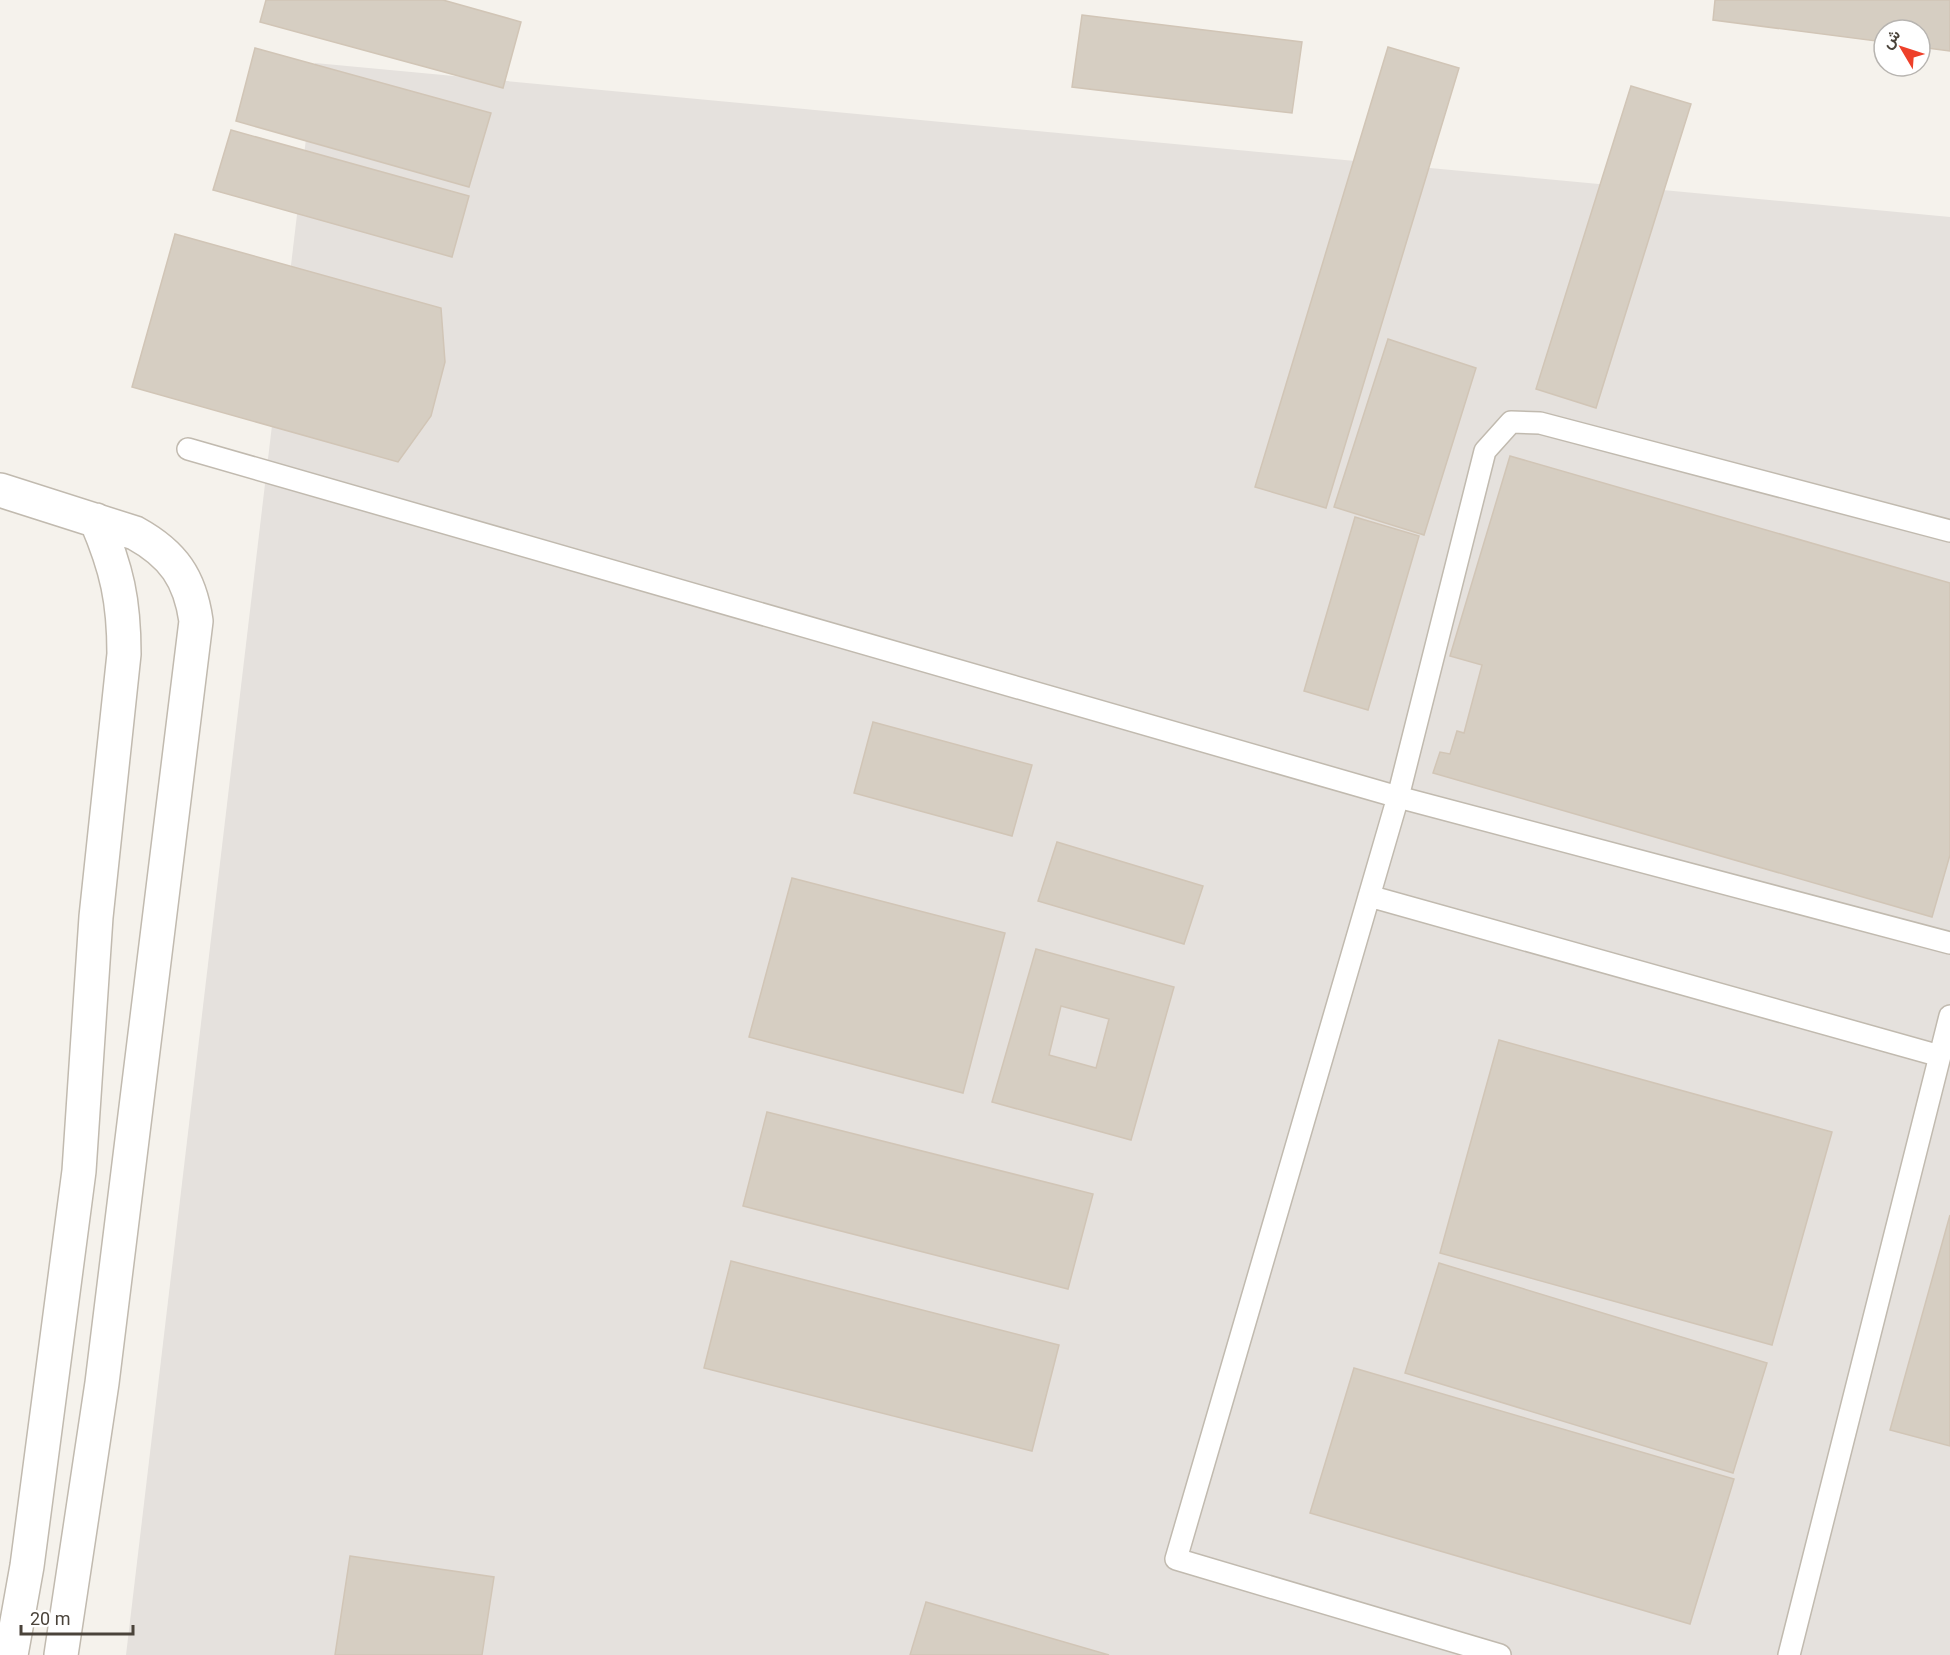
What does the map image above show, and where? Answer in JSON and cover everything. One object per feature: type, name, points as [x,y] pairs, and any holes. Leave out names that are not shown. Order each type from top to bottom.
[{"type":"street","points":[[0,490],[135,533],[152,542],[178,568],[193,602],[196,621],[102,1383],[61,1655]]},
{"type":"street","points":[[11,1655],[27,1566],[79,1172],[96,917],[124,654],[124,619],[120,585],[110,552],[96,520]]},
{"type":"lane","points":[[1500,1655],[1176,1559],[1398,797],[1485,451],[1511,422],[1540,423],[1950,531]]},
{"type":"lane","points":[[188,448],[1398,797],[1950,943]]},
{"type":"lane","points":[[1369,896],[1940,1056]]},
{"type":"lane","points":[[1789,1655],[1950,1016]]},
{"type":"shaded area","points":[[315,63],[1950,217],[1950,1655],[126,1655]]},
{"type":"building","points":[[266,0],[443,0],[521,22],[503,88],[260,22]]},
{"type":"building","points":[[1715,0],[1950,0],[1950,51],[1932,49],[1932,18],[1872,18],[1872,40],[1713,20]]},
{"type":"building","points":[[1082,15],[1302,42],[1292,113],[1072,87]]},
{"type":"building","points":[[1388,47],[1459,68],[1326,508],[1255,487]]},
{"type":"building","points":[[255,48],[491,113],[469,187],[236,121]]},
{"type":"building","points":[[1631,86],[1691,104],[1596,408],[1536,389]]},
{"type":"building","points":[[231,130],[469,196],[452,257],[213,190]]},
{"type":"building","points":[[175,234],[441,308],[445,362],[431,416],[398,462],[132,387]]},
{"type":"building","points":[[1388,339],[1476,368],[1424,535],[1334,507]]},
{"type":"building","points":[[1510,456],[1950,583],[1950,855],[1932,917],[1433,773],[1440,752],[1450,754],[1457,731],[1464,733],[1482,665],[1450,656]]},
{"type":"building","points":[[1355,517],[1419,536],[1368,710],[1304,691]]},
{"type":"building","points":[[873,722],[1032,765],[1012,836],[854,793]]},
{"type":"building","points":[[1057,842],[1203,886],[1184,944],[1038,901]]},
{"type":"building","points":[[792,878],[1005,933],[963,1093],[749,1037]]},
{"type":"building","points":[[1036,949],[1174,987],[1131,1140],[992,1102]],"holes":[[[1061,1006],[1109,1019],[1096,1068],[1049,1055]]]},
{"type":"building","points":[[1499,1040],[1832,1132],[1772,1345],[1440,1253]]},
{"type":"building","points":[[767,1112],[1093,1194],[1068,1289],[743,1206]]},
{"type":"building","points":[[1950,1215],[1950,1446],[1890,1430]]},
{"type":"building","points":[[731,1261],[1059,1345],[1032,1451],[704,1368]]},
{"type":"building","points":[[1439,1263],[1767,1363],[1733,1473],[1405,1373]]},
{"type":"building","points":[[1354,1368],[1734,1479],[1690,1624],[1310,1513]]},
{"type":"building","points":[[350,1556],[494,1577],[482,1655],[335,1655]]},
{"type":"building","points":[[926,1602],[1109,1655],[910,1655]]}]
